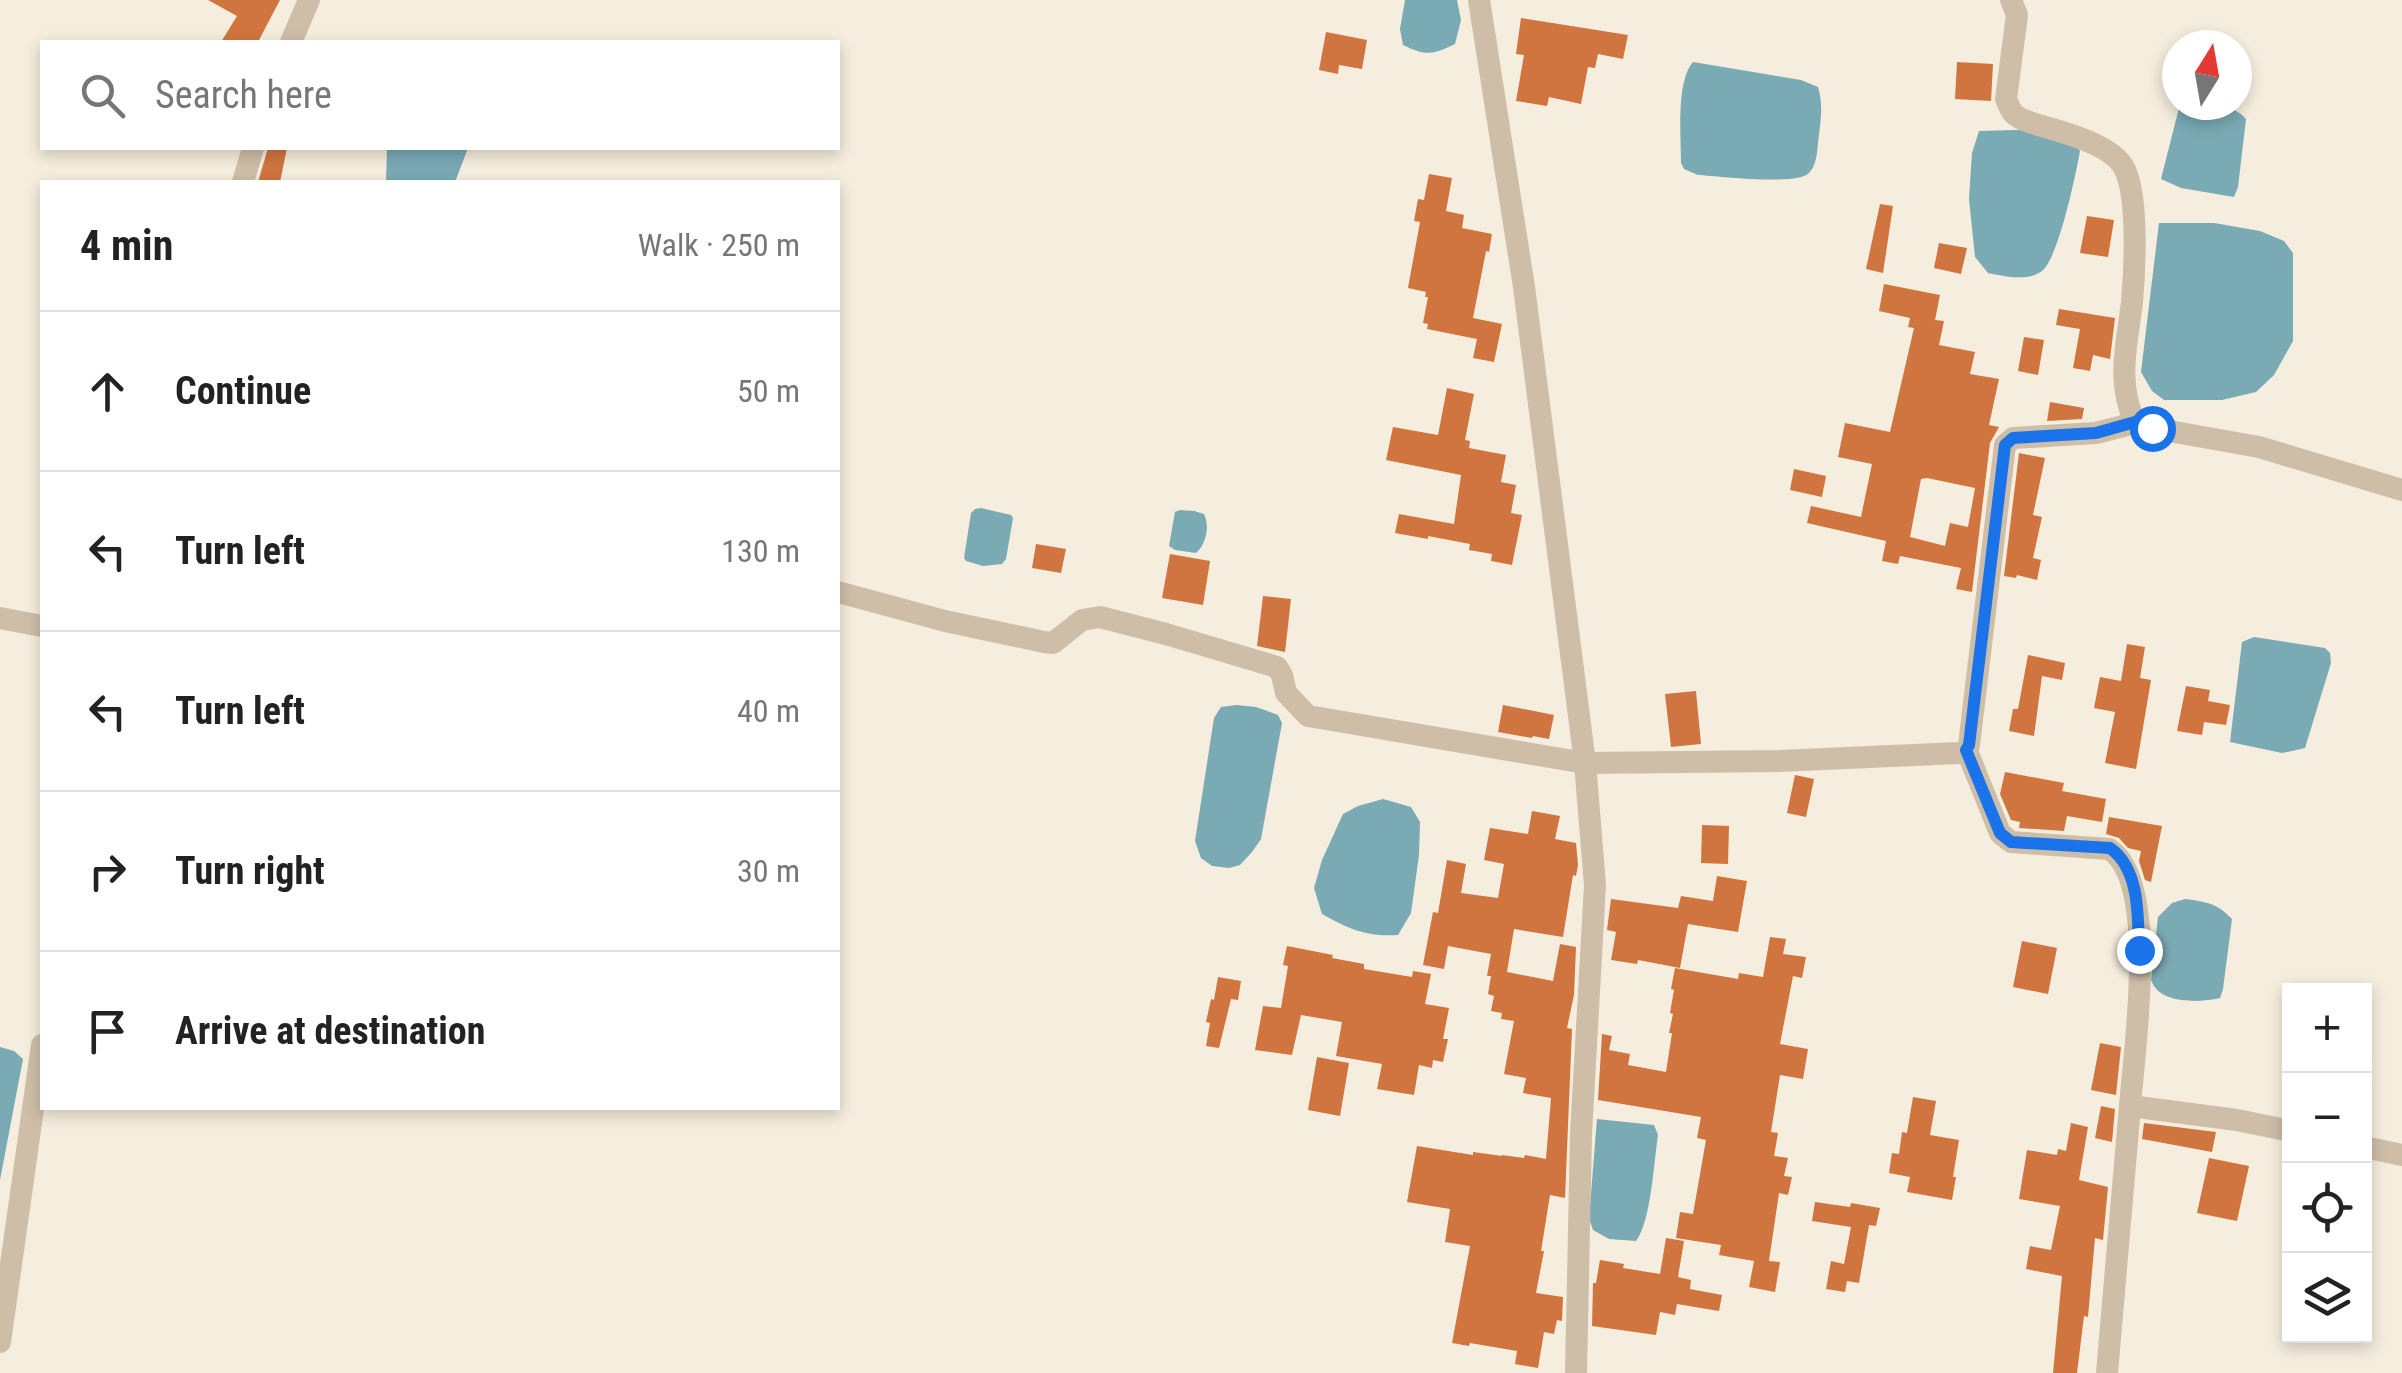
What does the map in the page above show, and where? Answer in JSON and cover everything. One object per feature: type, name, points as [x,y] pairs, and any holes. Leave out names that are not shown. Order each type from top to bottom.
[{"type":"street","points":[[292,40],[310,0]]},
{"type":"street","points":[[1479,0],[1524,288],[1585,763],[1594,885],[1581,1134],[1576,1373]]},
{"type":"street","points":[[2011,0],[2018,15],[2006,99],[2009,107],[2027,121],[2072,134],[2114,155],[2124,165],[2131,184],[2132,301],[2123,389],[2135,422]]},
{"type":"street","points":[[243,180],[252,150]]},
{"type":"street","points":[[840,593],[1044,642],[1053,642],[1082,620],[1100,617],[1277,667],[1286,693],[1308,716],[1585,763],[1779,761],[1959,753],[1969,745],[2005,445],[2013,438],[2096,433],[2135,422],[2259,446],[2402,490]]},
{"type":"street","points":[[0,618],[40,626]]},
{"type":"street","points":[[1966,750],[2005,839],[2110,848],[2130,875],[2137,903],[2140,974],[2107,1373]]},
{"type":"street","points":[[0,1342],[40,1059]]},
{"type":"street","points":[[2130,1106],[2282,1129]]},
{"type":"street","points":[[2372,1149],[2402,1155]]},
{"type":"water","points":[[1405,0],[1457,0],[1461,20],[1455,44],[1429,53],[1403,45],[1400,29]]},
{"type":"water","points":[[1693,62],[1801,80],[1818,87],[1820,123],[1816,160],[1809,173],[1789,179],[1756,179],[1698,175],[1684,169],[1682,95]]},
{"type":"water","points":[[2176,120],[2246,120],[2234,197],[2181,188],[2161,179]]},
{"type":"water","points":[[2017,130],[2070,137],[2080,151],[2066,215],[2048,263],[2036,274],[2008,277],[1988,273],[1975,257],[1969,199],[1972,153],[1979,131]]},
{"type":"water","points":[[387,150],[467,150],[456,180],[386,180]]},
{"type":"water","points":[[2159,223],[2214,223],[2260,231],[2284,241],[2293,253],[2293,341],[2274,375],[2256,392],[2222,400],[2164,400],[2152,391],[2141,372]]},
{"type":"water","points":[[981,508],[1013,518],[1002,564],[983,566],[964,558],[971,513]]},
{"type":"water","points":[[1175,512],[1204,514],[1206,535],[1196,553],[1169,546]]},
{"type":"water","points":[[2254,637],[2325,648],[2330,653],[2331,663],[2305,748],[2282,753],[2230,742],[2242,642]]},
{"type":"water","points":[[1236,705],[1278,715],[1282,723],[1261,839],[1240,865],[1229,868],[1212,866],[1201,858],[1195,841],[1214,718],[1221,707]]},
{"type":"water","points":[[1383,799],[1411,807],[1420,822],[1411,913],[1398,935],[1358,931],[1322,914],[1314,888],[1343,814]]},
{"type":"water","points":[[2185,899],[2211,904],[2232,919],[2220,998],[2171,998],[2155,988],[2151,980],[2158,917],[2172,903]]},
{"type":"water","points":[[0,1047],[23,1059],[0,1180]]},
{"type":"water","points":[[1597,1119],[1654,1125],[1658,1135],[1648,1206],[1636,1241],[1609,1239],[1593,1230],[1589,1218]]},
{"type":"building","points":[[208,0],[280,0],[259,40],[222,40],[237,16]]},
{"type":"building","points":[[1521,18],[1628,35],[1623,59],[1598,54],[1595,68],[1588,67],[1581,104],[1549,97],[1547,106],[1516,101],[1524,55],[1516,54]]},
{"type":"building","points":[[1326,32],[1367,40],[1362,69],[1339,65],[1338,74],[1319,70]]},
{"type":"building","points":[[1957,62],[1993,64],[1991,101],[1955,99]]},
{"type":"building","points":[[267,150],[287,150],[280,180],[259,180]]},
{"type":"building","points":[[1429,174],[1452,178],[1446,211],[1464,215],[1462,228],[1492,234],[1473,318],[1502,324],[1494,362],[1473,358],[1477,339],[1427,329],[1428,324],[1423,323],[1426,292],[1408,288],[1420,222],[1414,221],[1418,199],[1424,200]]},
{"type":"building","points":[[1880,204],[1893,206],[1883,273],[1866,269]]},
{"type":"building","points":[[2087,216],[2114,220],[2108,257],[2080,253]]},
{"type":"building","points":[[1939,243],[1967,248],[1961,274],[1934,268]]},
{"type":"building","points":[[1884,284],[1940,295],[1935,320],[1944,321],[1939,345],[1975,352],[1970,374],[1999,379],[1989,425],[1999,427],[1990,443],[1972,592],[1956,589],[1961,568],[1900,556],[1898,564],[1882,561],[1886,541],[1807,523],[1811,506],[1861,517],[1872,464],[1838,457],[1845,423],[1890,432],[1914,328],[1908,327],[1910,318],[1879,311]],"holes":[[[1921,479],[1975,488],[1968,527],[1950,523],[1945,546],[1910,537]]]},
{"type":"building","points":[[2059,309],[2115,318],[2110,359],[2093,355],[2090,371],[2073,368],[2080,329],[2056,325]]},
{"type":"building","points":[[2024,337],[2044,340],[2038,375],[2018,371]]},
{"type":"building","points":[[1447,388],[1474,394],[1465,440],[1470,441],[1469,448],[1506,455],[1501,482],[1516,485],[1511,513],[1522,515],[1512,565],[1491,561],[1492,554],[1469,550],[1470,544],[1395,533],[1399,514],[1454,524],[1461,475],[1386,460],[1393,427],[1438,435]]},
{"type":"building","points":[[2050,402],[2084,408],[2082,419],[2047,421]]},
{"type":"building","points":[[2019,453],[2045,458],[2033,515],[2042,517],[2033,558],[2041,560],[2037,580],[2004,576]]},
{"type":"building","points":[[1794,469],[1826,476],[1822,497],[1790,490]]},
{"type":"building","points":[[1036,544],[1066,549],[1061,573],[1032,568]]},
{"type":"building","points":[[1170,554],[1210,561],[1203,605],[1162,598]]},
{"type":"building","points":[[1263,596],[1291,599],[1285,652],[1257,646]]},
{"type":"building","points":[[2127,644],[2145,647],[2140,678],[2151,680],[2136,769],[2105,763],[2115,712],[2094,708],[2100,677],[2121,681]]},
{"type":"building","points":[[2028,655],[2065,663],[2062,680],[2042,676],[2034,736],[2009,731],[2013,709],[2018,709]]},
{"type":"building","points":[[2186,686],[2210,690],[2208,701],[2230,705],[2226,725],[2204,722],[2202,735],[2177,731]]},
{"type":"building","points":[[1696,691],[1701,744],[1671,747],[1665,694]]},
{"type":"building","points":[[1503,705],[1554,715],[1549,739],[1498,732]]},
{"type":"building","points":[[2005,772],[2064,783],[2062,791],[2106,799],[2102,822],[2067,816],[2064,831],[2019,828],[2020,822],[2011,820],[2000,794]]},
{"type":"building","points":[[1795,775],[1814,779],[1806,817],[1787,813]]},
{"type":"building","points":[[1532,811],[1560,816],[1555,839],[1576,843],[1578,865],[1563,937],[1514,929],[1507,972],[1553,981],[1560,944],[1576,947],[1574,995],[1567,1028],[1572,1029],[1565,1198],[1550,1195],[1536,1293],[1563,1297],[1562,1321],[1557,1320],[1554,1334],[1544,1332],[1538,1368],[1515,1364],[1517,1351],[1452,1343],[1470,1246],[1445,1242],[1450,1209],[1407,1202],[1417,1146],[1473,1155],[1546,1159],[1551,1098],[1523,1093],[1526,1078],[1504,1074],[1514,1021],[1501,1019],[1502,1013],[1491,1011],[1494,996],[1488,994],[1491,976],[1487,976],[1491,954],[1448,946],[1444,969],[1423,965],[1433,912],[1438,913],[1447,860],[1466,864],[1461,893],[1498,898],[1504,864],[1484,860],[1490,828],[1528,834]]},
{"type":"building","points":[[2109,817],[2162,826],[2151,882],[2145,880],[2139,861],[2141,851],[2106,834]]},
{"type":"building","points":[[1702,825],[1729,826],[1728,864],[1701,863]]},
{"type":"building","points":[[1717,876],[1747,881],[1738,932],[1688,924],[1680,968],[1638,960],[1637,964],[1611,960],[1616,932],[1607,930],[1611,899],[1678,908],[1681,896],[1713,901]]},
{"type":"building","points":[[1770,937],[1786,939],[1783,954],[1806,957],[1802,978],[1793,976],[1780,1044],[1808,1049],[1803,1079],[1780,1075],[1771,1132],[1778,1133],[1774,1156],[1788,1158],[1784,1176],[1792,1177],[1788,1195],[1779,1193],[1769,1261],[1780,1262],[1775,1292],[1749,1287],[1754,1261],[1719,1255],[1721,1245],[1676,1238],[1680,1212],[1693,1214],[1706,1140],[1697,1138],[1701,1117],[1598,1100],[1602,1034],[1612,1036],[1609,1050],[1630,1054],[1628,1065],[1666,1072],[1675,968],[1738,979],[1739,973],[1763,977]]},
{"type":"building","points":[[2022,941],[2057,948],[2048,994],[2013,987]]},
{"type":"building","points":[[1287,946],[1364,964],[1364,969],[1412,977],[1413,971],[1431,974],[1425,1004],[1449,1008],[1443,1039],[1448,1039],[1443,1062],[1433,1060],[1432,1068],[1419,1065],[1414,1095],[1377,1089],[1382,1064],[1336,1056],[1342,1022],[1301,1015],[1292,1055],[1255,1050],[1263,1006],[1281,1008]]},
{"type":"building","points":[[1218,977],[1241,981],[1238,1000],[1231,999],[1219,1048],[1206,1046],[1210,1023],[1206,1022]]},
{"type":"building","points":[[2100,1043],[2121,1047],[2116,1095],[2091,1090]]},
{"type":"building","points":[[1317,1057],[1349,1063],[1340,1116],[1308,1110]]},
{"type":"building","points":[[1913,1097],[1936,1101],[1930,1135],[1959,1140],[1952,1200],[1907,1192],[1910,1177],[1889,1173],[1892,1153],[1899,1154],[1902,1132],[1907,1133]]},
{"type":"building","points":[[2101,1106],[2115,1109],[2112,1142],[2095,1138]]},
{"type":"building","points":[[2071,1123],[2088,1127],[2079,1180],[2108,1187],[2103,1240],[2095,1238],[2088,1317],[2084,1316],[2077,1373],[2053,1373],[2062,1276],[2026,1269],[2030,1246],[2051,1250],[2060,1206],[2019,1199],[2027,1150],[2057,1155],[2058,1149],[2066,1151]]},
{"type":"building","points":[[2144,1123],[2216,1132],[2212,1152],[2142,1139]]},
{"type":"building","points":[[2209,1158],[2249,1166],[2237,1221],[2197,1213]]},
{"type":"building","points":[[1815,1202],[1880,1208],[1876,1226],[1869,1225],[1859,1283],[1847,1281],[1845,1292],[1826,1289],[1831,1261],[1844,1264],[1851,1227],[1812,1221]]},
{"type":"building","points":[[1666,1238],[1684,1241],[1678,1277],[1691,1280],[1690,1289],[1722,1295],[1719,1311],[1677,1304],[1675,1315],[1660,1312],[1656,1335],[1592,1326],[1593,1283],[1600,1260],[1660,1274]]},
{"type":"route","points":[[2139,950],[2137,903],[2130,875],[2116,853],[2110,848],[2005,839],[1966,750],[2005,445],[2013,438],[2081,435],[2135,422],[2152,428]]}]
